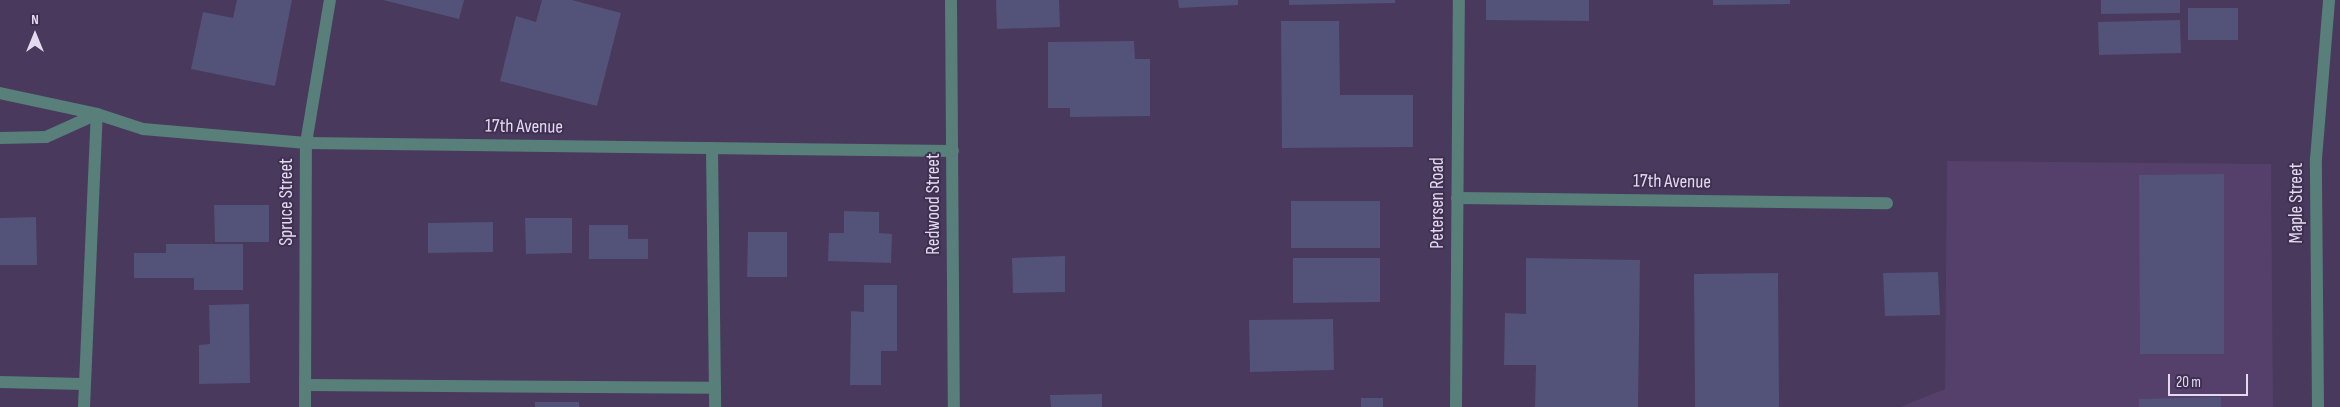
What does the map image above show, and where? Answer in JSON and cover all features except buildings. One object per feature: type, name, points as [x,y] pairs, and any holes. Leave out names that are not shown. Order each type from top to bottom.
[{"type":"street","name":"Spruce Street","points":[[305,407],[306,143],[330,0]]},
{"type":"street","name":"Redwood Street","points":[[950,0],[953,151],[954,407]]},
{"type":"street","name":"Petersen Road","points":[[1456,407],[1458,0]]},
{"type":"street","name":"Maple Street","points":[[2318,407],[2316,160],[2330,0]]},
{"type":"street","name":"17th Avenue","points":[[0,94],[97,114],[142,129],[306,143],[953,151]]},
{"type":"street","points":[[0,138],[46,137],[97,114],[83,384],[84,407]]},
{"type":"street","points":[[712,148],[715,407]]},
{"type":"street","name":"17th Avenue","points":[[1457,198],[1887,203]]},
{"type":"street","points":[[0,382],[83,384]]},
{"type":"street","points":[[305,385],[715,388]]},
{"type":"shaded area","points":[[1947,161],[2271,164],[2273,407],[1900,407],[1945,389]]}]
